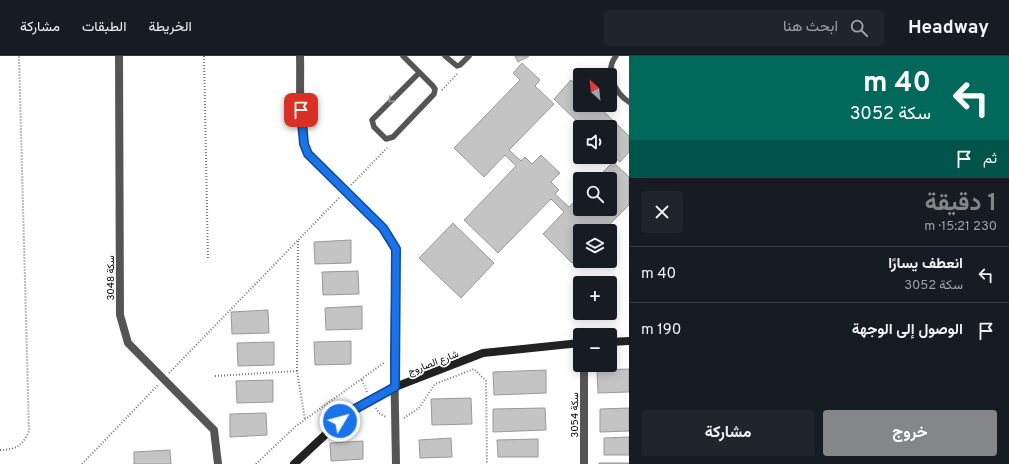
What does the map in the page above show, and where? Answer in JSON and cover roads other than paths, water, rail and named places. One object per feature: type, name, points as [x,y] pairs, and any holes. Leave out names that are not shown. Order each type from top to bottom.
[{"type":"main road","points":[[617,342],[629,341]]},
{"type":"main road","name":"شارع الصاروج","points":[[294,464],[350,413],[395,387],[484,353],[573,344]]},
{"type":"street","name":"سكة 3048","points":[[119,56],[120,315],[128,343],[214,430],[218,464]]},
{"type":"street","points":[[300,56],[304,144],[308,154],[383,228],[396,249],[394,356],[396,464]]},
{"type":"street","name":"سكة 3054","points":[[584,372],[584,464]]},
{"type":"lane","points":[[403,56],[419,72],[432,85],[435,89],[434,94],[393,137],[386,139],[374,127],[372,120],[419,72]]},
{"type":"lane","points":[[445,56],[457,66],[469,56]]},
{"type":"lane","points":[[616,56],[611,67],[612,78],[620,96],[629,102]]}]
